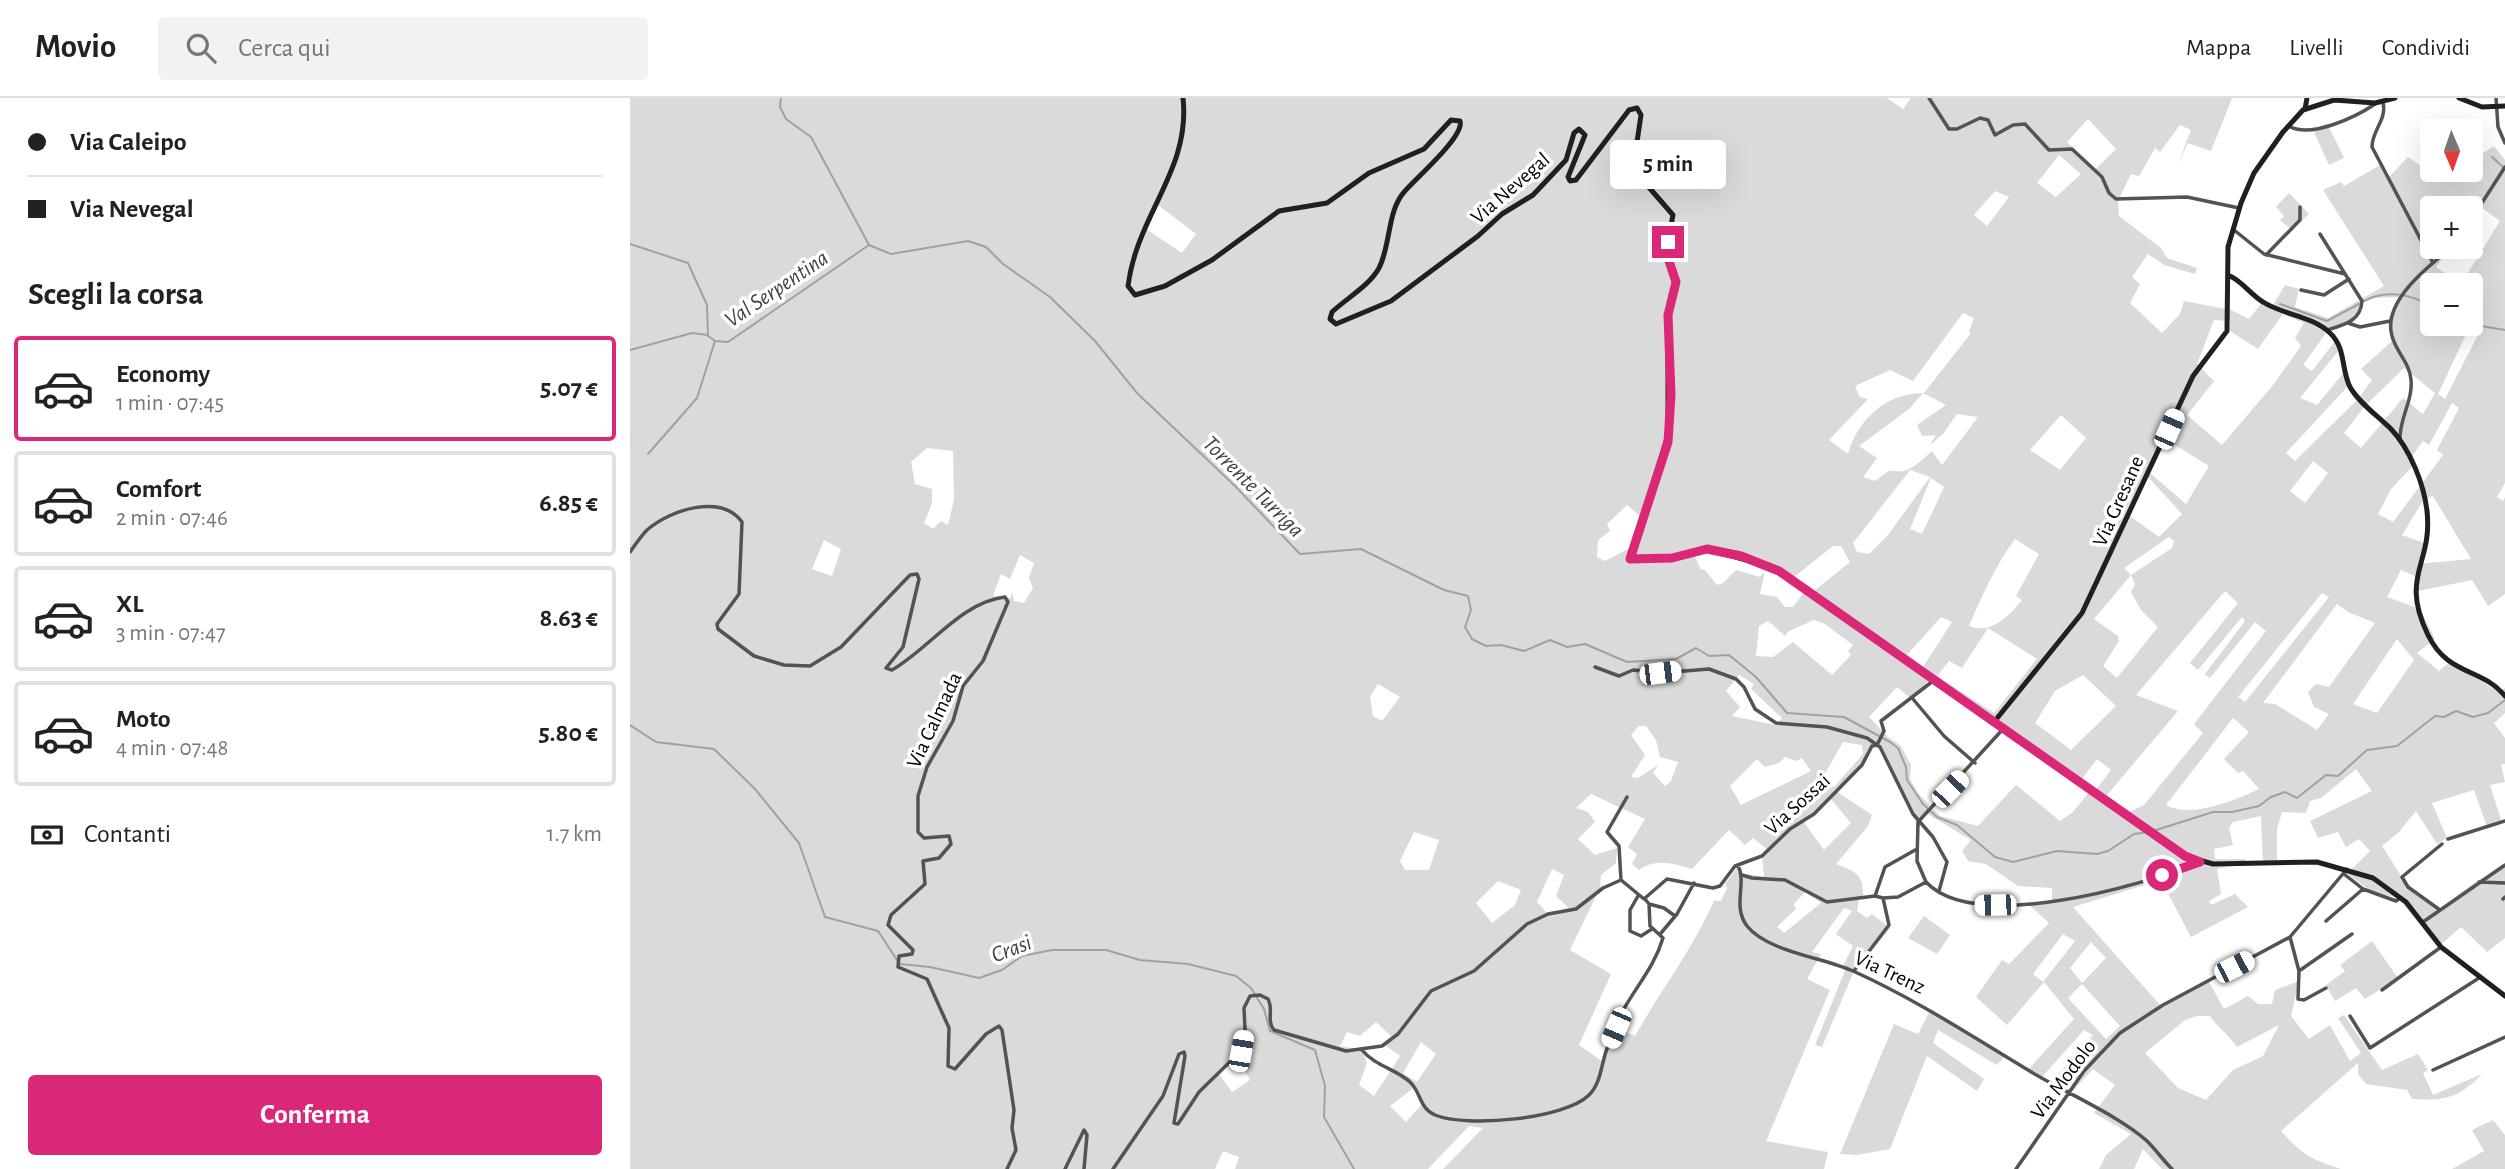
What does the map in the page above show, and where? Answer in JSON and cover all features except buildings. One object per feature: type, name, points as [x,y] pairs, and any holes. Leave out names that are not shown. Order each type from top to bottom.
[{"type":"main road","name":"Via Nevegal","points":[[1183,98],[1185,120],[1180,151],[1138,242],[1128,286],[1135,295],[1164,286],[1212,260],[1279,211],[1327,203],[1369,173],[1424,149],[1453,119],[1462,123],[1461,129],[1437,160],[1401,196],[1379,267],[1370,279],[1332,312],[1330,319],[1336,324],[1391,301],[1478,236],[1502,214],[1533,195],[1566,160],[1575,131],[1581,129],[1585,135],[1568,177],[1570,181],[1576,180],[1629,110],[1637,108],[1641,115],[1633,169],[1672,215],[1666,252],[1676,282],[1668,315],[1671,395],[1667,447],[1629,558],[1672,558],[1707,549],[1771,567],[2185,856],[2200,862]]},
{"type":"main road","points":[[2307,98],[2305,109],[2338,99],[2383,103],[2395,98]]},
{"type":"main road","points":[[2459,98],[2482,107],[2505,106]]},
{"type":"main road","name":"Via Gresane","points":[[1994,722],[2078,618],[2093,593],[2127,512],[2193,376],[2227,331],[2230,276],[2227,253],[2239,208],[2254,173],[2288,126],[2305,109]]},
{"type":"main road","points":[[2230,276],[2265,304],[2327,330],[2341,349],[2353,391],[2400,441],[2419,479],[2427,510],[2427,540],[2415,582],[2421,618],[2434,645],[2450,663],[2495,685],[2503,694]]},
{"type":"main road","points":[[2200,862],[2311,862],[2380,881],[2401,897],[2441,947],[2503,994]]},
{"type":"street","points":[[1929,98],[1949,130],[1982,118],[1988,120],[1995,135],[2013,125],[2025,124],[2049,150],[2072,149],[2102,177],[2109,193],[2116,199],[2185,197],[2239,208]]},
{"type":"street","points":[[2496,98],[2500,134],[2505,143]]},
{"type":"street","points":[[2288,126],[2294,129],[2315,129],[2361,112],[2375,103]]},
{"type":"street","points":[[2383,103],[2383,118],[2372,143],[2373,152],[2433,262]]},
{"type":"street","points":[[2483,201],[2504,169]]},
{"type":"street","points":[[2266,255],[2301,220],[2300,207]]},
{"type":"street","points":[[2233,228],[2266,255],[2348,277]]},
{"type":"street","points":[[2320,234],[2359,293],[2362,305],[2359,313],[2348,323],[2327,330]]},
{"type":"street","points":[[2400,441],[2401,420],[2412,380],[2393,340],[2390,321],[2414,279],[2437,259]]},
{"type":"street","points":[[2301,290],[2324,295],[2348,277]]},
{"type":"street","points":[[2348,323],[2360,327],[2390,321]]},
{"type":"street","name":"Via Calmada","points":[[630,552],[647,530],[692,507],[721,508],[735,513],[742,522],[739,594],[718,624],[718,629],[754,656],[784,665],[810,666],[842,647],[910,575],[917,574],[919,579],[903,647],[886,668],[892,670],[910,660],[953,621],[995,598],[1005,597],[1008,602],[999,628],[984,661],[963,686],[953,721],[927,767],[918,796],[918,832],[924,838],[949,836],[951,844],[939,858],[923,862],[925,884],[891,915],[888,925],[913,950],[912,954],[897,960],[901,969],[926,979],[949,1028],[948,1066],[956,1069],[986,1034],[999,1026],[1002,1030],[1014,1110],[1012,1128],[1016,1150],[1007,1169]]},
{"type":"street","points":[[1595,667],[1619,676],[1633,670],[1660,673],[1709,670],[1736,679],[1744,687],[1755,709],[1776,723],[1827,727],[1867,738],[1878,744],[1918,822],[1933,837],[1947,862],[1939,891]]},
{"type":"street","points":[[1934,680],[1913,698],[1944,736],[1975,762]]},
{"type":"street","name":"Via Sossai","points":[[1645,899],[1667,878],[1720,886],[1737,864],[1762,856],[1790,829],[1809,819],[1862,765],[1871,747],[1878,744],[1883,733],[1881,721],[1913,698]]},
{"type":"street","points":[[2003,729],[1918,822],[1917,861],[1926,882],[1939,891],[1967,904],[2066,902],[2200,862]]},
{"type":"street","points":[[1627,797],[1607,832],[1619,846],[1621,880],[1649,904],[1664,908],[1675,916]]},
{"type":"street","points":[[2448,839],[2505,821]]},
{"type":"street","points":[[2440,910],[2408,887],[2402,877],[2442,844]]},
{"type":"street","points":[[1875,896],[1885,867],[1917,849]]},
{"type":"street","name":"Via Trenz","points":[[1737,864],[1741,874],[1739,907],[1751,930],[1777,947],[1812,955],[1854,971],[1920,1002],[2069,1095],[2136,1132],[2172,1169]]},
{"type":"street","points":[[2423,922],[2505,865]]},
{"type":"street","points":[[2346,871],[2363,889],[2396,901],[2401,897]]},
{"type":"street","name":"Via Modolo","points":[[2016,1169],[2098,1055],[2134,1022],[2290,937],[2346,871]]},
{"type":"street","points":[[1741,874],[1752,878],[1789,881],[1823,902],[1838,903],[1875,896],[1898,897],[1926,882]]},
{"type":"street","points":[[1113,1169],[1163,1096],[1180,1055],[1184,1052],[1185,1056],[1174,1123],[1178,1124],[1199,1092],[1241,1051],[1245,1003],[1257,994],[1270,1004],[1269,1019],[1274,1030],[1332,1049],[1362,1050],[1389,1042],[1431,991],[1474,971],[1527,924],[1548,914],[1576,909],[1621,880]]},
{"type":"street","points":[[2477,882],[2505,883]]},
{"type":"street","points":[[1661,933],[1675,916],[1694,883]]},
{"type":"street","points":[[2326,921],[2363,889]]},
{"type":"street","points":[[1638,896],[1630,910],[1630,931],[1641,936],[1652,929]]},
{"type":"street","points":[[1854,971],[1889,925],[1883,898]]},
{"type":"street","points":[[1362,1050],[1375,1062],[1409,1081],[1421,1104],[1444,1117],[1488,1122],[1510,1121],[1573,1106],[1588,1096],[1597,1083],[1605,1055],[1626,1007],[1653,968],[1663,938],[1661,933],[1652,929],[1648,919],[1649,904]]},
{"type":"street","points":[[2299,971],[2352,934]]},
{"type":"street","points":[[2290,937],[2299,971],[2298,1000],[2326,988]]},
{"type":"street","points":[[2382,990],[2441,947]]},
{"type":"street","points":[[2350,1016],[2370,1048],[2479,978]]},
{"type":"street","points":[[2503,994],[2505,1001]]},
{"type":"street","points":[[2433,1070],[2505,1037]]},
{"type":"street","points":[[1065,1169],[1084,1130],[1087,1135],[1084,1169]]},
{"type":"shaded area","points":[[630,98],[1887,98],[1903,109],[1911,98],[2232,98],[2211,151],[2188,143],[2178,164],[2191,130],[2180,125],[2160,152],[2155,148],[2139,176],[2131,174],[2118,201],[2119,216],[2161,248],[2167,258],[2197,268],[2195,274],[2164,265],[2148,254],[2132,277],[2140,284],[2130,303],[2162,333],[2180,314],[2184,301],[2231,310],[2249,319],[2264,300],[2273,305],[2285,285],[2299,289],[2295,307],[2328,318],[2384,286],[2323,190],[2341,182],[2344,186],[2380,165],[2388,178],[2408,157],[2420,165],[2420,182],[2483,182],[2483,153],[2494,146],[2505,160],[2505,483],[2497,497],[2503,501],[2505,497],[2505,594],[2488,606],[2472,580],[2418,591],[2419,578],[2401,570],[2387,597],[2420,609],[2435,639],[2417,653],[2439,671],[2451,661],[2498,692],[2505,688],[2505,713],[2494,723],[2505,738],[2505,764],[2501,765],[2505,782],[2490,785],[2502,823],[2487,827],[2474,790],[2432,803],[2447,838],[2437,844],[2416,811],[2399,832],[2382,846],[2408,887],[2439,910],[2474,883],[2505,865],[2505,938],[2487,952],[2461,927],[2438,947],[2398,898],[2371,891],[2350,876],[2349,872],[2370,851],[2359,839],[2346,847],[2338,832],[2318,838],[2310,821],[2372,791],[2356,769],[2321,798],[2310,801],[2306,813],[2282,812],[2277,829],[2277,863],[2263,863],[2261,816],[2233,822],[2229,828],[2233,845],[2214,849],[2215,859],[2245,859],[2246,863],[2217,869],[2221,894],[2209,901],[2211,905],[2235,894],[2248,907],[2191,937],[2161,880],[2073,907],[2161,1006],[2208,980],[2224,1009],[2248,996],[2258,1004],[2272,1004],[2275,990],[2299,981],[2291,1016],[2309,1039],[2330,1025],[2350,1061],[2361,1053],[2338,1018],[2344,1015],[2382,1070],[2418,1054],[2428,1070],[2423,1073],[2433,1095],[2482,1074],[2466,1088],[2443,1098],[2412,1099],[2407,1090],[2366,1084],[2358,1074],[2358,1063],[2281,1131],[2308,1156],[2341,1169],[2162,1169],[2143,1149],[2134,1169],[2099,1169],[2106,1155],[2131,1134],[2094,1113],[2115,1085],[2093,1069],[2069,1095],[2050,1083],[2093,1035],[2084,1030],[2041,1078],[2028,1070],[2074,1019],[2044,982],[2007,1025],[1976,997],[2002,960],[2009,964],[2049,923],[2028,904],[2052,903],[2052,888],[2018,886],[1986,864],[1968,861],[1962,851],[1971,840],[1926,813],[1918,820],[1881,749],[1871,746],[1862,763],[1836,791],[1872,815],[1868,826],[1836,864],[1854,872],[1862,883],[1863,897],[1859,898],[1857,911],[1867,918],[1872,914],[1890,928],[1854,971],[1822,1047],[1815,1045],[1846,968],[1843,966],[1853,946],[1836,934],[1852,911],[1844,908],[1812,952],[1821,954],[1807,979],[1830,990],[1766,1141],[1828,1152],[1824,1169],[1443,1169],[1483,1128],[1469,1126],[1428,1169],[1235,1169],[1239,1157],[1223,1151],[1215,1169],[630,1169]],"holes":[[[2088,119],[2116,149],[2096,169],[2067,142]],[[2059,155],[2081,174],[2056,197],[2037,183]],[[1995,191],[2009,197],[1987,226],[1974,215]],[[1158,205],[1196,234],[1182,253],[1146,229]],[[2399,297],[2389,317],[2392,341],[2361,369],[2372,380],[2358,399],[2295,461],[2286,453],[2348,386],[2345,371],[2317,405],[2300,398],[2339,350],[2335,341],[2312,371],[2303,365],[2326,333],[2324,331],[2352,319],[2363,303],[2375,298]],[[1963,313],[1974,318],[1969,331],[1971,333],[1924,393],[1898,398],[1876,410],[1866,419],[1848,454],[1829,440],[1868,399],[1860,397],[1855,386],[1890,370],[1913,381]],[[2283,314],[2304,323],[2295,338],[2301,346],[2273,385],[2222,445],[2187,415],[2214,381],[2197,364],[2214,320],[2230,321],[2230,331],[2258,349]],[[2404,368],[2435,393],[2423,414],[2403,398],[2361,448],[2344,433],[2364,407]],[[1923,393],[1946,405],[1917,425],[1922,436],[1936,435],[1930,445],[1943,434],[1957,414],[1978,417],[1942,465],[1932,451],[1908,470],[1890,470],[1875,481],[1863,477],[1877,458],[1859,446],[1909,409]],[[2452,403],[2459,408],[2437,450],[2443,455],[2393,522],[2378,514],[2391,489],[2413,466],[2410,459],[2423,441],[2429,445]],[[2061,415],[2086,438],[2060,470],[2030,450]],[[2167,440],[2209,466],[2186,504],[2150,473]],[[927,448],[953,451],[954,500],[948,525],[941,521],[933,529],[924,523],[932,503],[932,489],[915,484],[911,462]],[[2313,461],[2328,473],[2305,503],[2290,491]],[[1910,470],[1930,477],[1888,535],[1869,554],[1857,552],[1853,543]],[[2148,477],[2182,514],[2159,537],[2127,514]],[[1931,478],[1944,487],[1922,534],[1910,529]],[[2433,496],[2471,559],[2418,564],[2424,543],[2402,535],[2424,499]],[[1627,505],[1641,517],[1632,547],[1605,561],[1597,557],[1598,540],[1610,531],[1607,524]],[[2169,537],[2174,541],[2172,548],[2131,575],[2124,568]],[[2015,539],[2039,554],[2016,596],[2022,600],[1992,626],[1969,626],[2001,559]],[[824,540],[841,549],[832,576],[812,569]],[[1833,546],[1841,546],[1850,562],[1809,595],[1804,592],[1793,607],[1785,607],[1777,597],[1760,594],[1765,571],[1760,577],[1736,570],[1723,583],[1717,585],[1704,569],[1701,570],[1694,554],[1732,551],[1771,564],[1794,577]],[[1020,555],[1034,563],[1029,578],[1033,588],[1024,603],[1014,601],[1012,591],[1011,598],[996,600],[993,595],[1001,574],[1010,579]],[[2131,575],[2135,584],[2131,592],[2141,610],[2158,627],[2117,678],[2103,666],[2119,641],[2118,636],[2094,619]],[[2225,591],[2238,603],[2190,663],[2198,670],[2242,617],[2245,621],[2205,674],[2210,678],[2255,622],[2266,631],[2194,724],[2203,733],[2144,805],[2122,816],[2102,801],[2178,711],[2136,695]],[[2322,593],[2329,597],[2245,702],[2238,697]],[[2337,604],[2348,612],[2375,623],[2329,687],[2316,684],[2308,692],[2314,707],[2329,714],[2317,730],[2275,704],[2263,703]],[[1941,617],[1952,622],[1923,667],[1907,655]],[[1814,620],[1825,624],[1853,645],[1848,651],[1851,655],[1832,675],[1793,642],[1773,657],[1756,656],[1759,626],[1768,621],[1785,636],[1789,631]],[[1988,628],[2037,659],[1994,713],[1937,676],[1949,661],[1962,668]],[[2397,639],[2414,660],[2377,713],[2353,704]],[[1739,675],[1754,684],[1751,689],[1782,718],[1776,725],[1732,716],[1740,707],[1726,691]],[[2083,675],[2116,706],[2071,750],[2035,723],[2055,691]],[[1930,680],[2078,784],[2097,759],[2111,770],[2093,794],[2089,792],[2073,812],[2060,821],[2016,785],[1978,826],[1940,816],[1918,793],[1910,779],[1911,765],[1901,746],[1869,717],[1897,687],[1910,698]],[[1378,684],[1400,697],[1382,721],[1373,716],[1370,697]],[[2233,718],[2249,732],[2224,759],[2238,773],[2243,771],[2259,789],[2213,806],[2187,810],[2166,805]],[[1639,726],[1646,726],[1656,740],[1660,757],[1678,762],[1671,781],[1665,786],[1653,773],[1658,765],[1638,778],[1631,777],[1645,755],[1631,735]],[[1843,742],[1862,745],[1863,754],[1834,787],[1823,777]],[[1785,757],[1796,761],[1802,758],[1811,771],[1741,805],[1730,786],[1757,759],[1765,767],[1779,763]],[[1591,794],[1645,819],[1628,847],[1637,854],[1632,864],[1639,870],[1658,863],[1692,869],[1729,830],[1745,845],[1753,838],[1768,850],[1762,855],[1764,877],[1740,873],[1739,865],[1725,884],[1727,888],[1721,901],[1714,901],[1635,1036],[1616,1028],[1603,1062],[1579,1045],[1611,974],[1570,950],[1600,888],[1601,875],[1616,863],[1617,848],[1595,855],[1578,839],[1595,822],[1588,812],[1576,808]],[[1830,798],[1851,823],[1824,850],[1803,821]],[[1414,832],[1439,840],[1429,870],[1405,870],[1400,861]],[[1552,869],[1564,875],[1556,896],[1569,908],[1548,914],[1537,902]],[[1498,881],[1521,890],[1515,905],[1492,923],[1476,903]],[[1805,892],[1821,903],[1784,933],[1777,927],[1796,909],[1794,904]],[[2063,934],[2075,941],[2043,982],[2033,974]],[[2091,942],[2106,958],[2082,983],[2070,968]],[[2082,984],[2120,1026],[2106,1039],[2068,998]],[[2210,1016],[2237,1047],[2279,1025],[2263,1056],[2233,1070],[2206,1100],[2178,1088],[2145,1053],[2185,1020]],[[1376,1022],[1393,1038],[1385,1045],[1400,1056],[1374,1096],[1359,1085],[1367,1063],[1362,1050],[1340,1046],[1347,1032],[1360,1036]],[[1421,1042],[1436,1054],[1417,1082],[1403,1073]],[[1236,1057],[1250,1080],[1232,1092],[1219,1074]],[[1416,1086],[1423,1103],[1406,1122],[1390,1106]]]},
{"type":"shaded area","points":[[2327,123],[2344,158],[2329,165],[2313,130]]},
{"type":"shaded area","points":[[2289,193],[2309,214],[2292,230],[2280,220],[2284,216],[2276,207]]},
{"type":"shaded area","points":[[1924,916],[1950,935],[1937,954],[1908,938]]},
{"type":"shaded area","points":[[2372,941],[2398,978],[2365,999],[2356,988],[2335,1001],[2326,985],[2345,971],[2340,965]]},
{"type":"shaded area","points":[[1931,1009],[2005,1056],[1997,1065],[1938,1030],[1933,1043],[1984,1079],[1977,1091],[1927,1056],[1890,1149],[1857,1155],[1840,1154],[1894,1024],[1918,1034]]},
{"type":"shaded area","points":[[2493,1120],[2505,1135],[2505,1169],[2452,1169],[2484,1151],[2472,1130]]},
{"type":"waterway","name":"Torrente Turriga","points":[[781,98],[780,107],[786,119],[811,137],[869,245],[891,254],[968,241],[986,247],[1003,264],[1050,297],[1095,341],[1137,393],[1234,485],[1300,554],[1361,549],[1444,590],[1468,596],[1471,610],[1465,627],[1472,639],[1486,646],[1501,645],[1524,651],[1550,640],[1567,647],[1585,644],[1627,662],[1676,659],[1696,648],[1709,656],[1729,655],[1756,677],[1787,713],[1844,717],[1898,748],[1906,767],[1907,780],[1923,804],[1937,817],[1957,825],[1995,857],[2013,862],[2057,851],[2097,854],[2108,851],[2134,834],[2148,832]]},
{"type":"waterway","points":[[2492,157],[2504,168]]},
{"type":"waterway","name":"Val Serpentina","points":[[630,244],[688,263],[707,305],[708,336],[715,341],[728,342],[869,245]]},
{"type":"waterway","points":[[2364,301],[2389,294],[2420,301]]},
{"type":"waterway","points":[[2280,304],[2327,321],[2359,304]]},
{"type":"waterway","points":[[2483,326],[2505,330]]},
{"type":"waterway","points":[[630,350],[692,333],[707,335]]},
{"type":"waterway","points":[[648,454],[697,398],[715,341]]},
{"type":"waterway","name":"Torrente Turriga","points":[[2153,831],[2213,812],[2232,812],[2259,806],[2271,797],[2285,792],[2297,798],[2326,775],[2338,776],[2367,750],[2397,746],[2435,716],[2444,717],[2456,711],[2473,717],[2488,713],[2505,700]]},
{"type":"waterway","name":"Crasi","points":[[630,725],[656,742],[714,749],[755,789],[799,843],[825,917],[878,931],[897,960]]},
{"type":"waterway","name":"Crasi","points":[[900,964],[930,967],[979,978],[1002,970],[1022,956],[1052,950],[1106,950],[1140,960],[1188,964],[1236,976],[1251,988],[1264,1009],[1270,1031],[1315,1050],[1325,1086],[1324,1117],[1354,1169]]},
{"type":"route","points":[[1668,242],[1667,255],[1675,273],[1676,286],[1668,315],[1671,395],[1668,442],[1649,493],[1630,559],[1675,558],[1698,549],[1707,549],[1741,556],[1779,571],[2185,856],[2200,862],[2162,875]]}]
